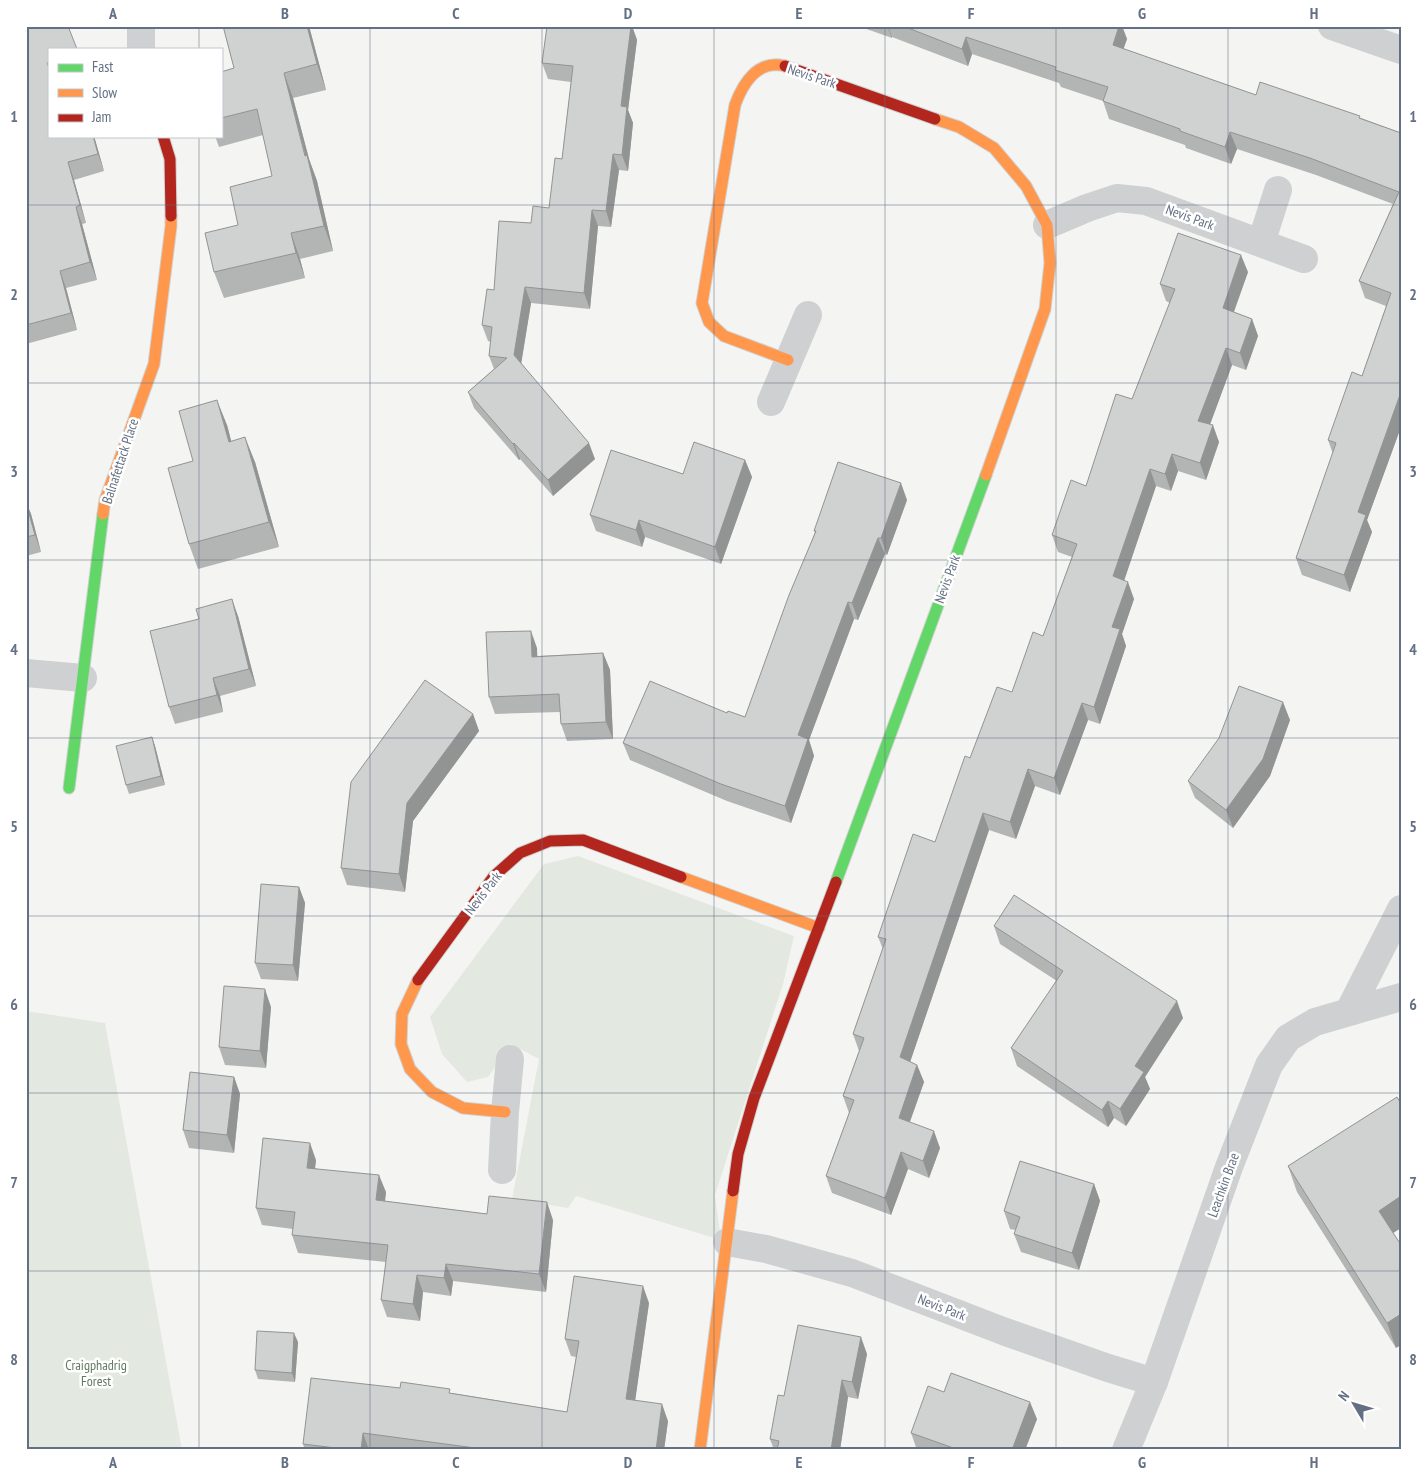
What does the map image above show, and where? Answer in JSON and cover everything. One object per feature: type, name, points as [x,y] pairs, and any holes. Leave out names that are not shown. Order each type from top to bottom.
[{"type":"street","points":[[141,26],[141,48]]},
{"type":"street","points":[[1332,26],[1401,50]]},
{"type":"street","name":"Nevis Park","points":[[700,1450],[738,1154],[754,1098],[819,928],[998,443],[1045,309],[1050,263],[1047,225],[1026,186],[994,148],[959,127],[791,68],[774,64],[756,70],[741,88],[733,112],[702,303],[709,322],[724,336],[788,360]]},
{"type":"street","name":"Balnafettack Place","points":[[69,788],[105,500],[154,364],[171,226],[170,159],[164,138]]},
{"type":"street","points":[[1260,243],[1278,190]]},
{"type":"street","name":"Nevis Park","points":[[1047,225],[1117,198],[1146,201],[1304,260]]},
{"type":"street","points":[[771,402],[808,315]]},
{"type":"street","points":[[26,673],[83,678]]},
{"type":"street","name":"Nevis Park","points":[[505,1112],[463,1108],[432,1092],[410,1069],[401,1044],[402,1014],[415,984],[494,876],[520,853],[550,841],[583,840],[819,928]]},
{"type":"street","points":[[1349,1011],[1401,909]]},
{"type":"street","name":"Leachkin Brae","points":[[1126,1450],[1154,1382],[1230,1167],[1269,1065],[1288,1038],[1315,1022],[1401,997]]},
{"type":"street","points":[[502,1170],[510,1059]]},
{"type":"street","name":"Nevis Park","points":[[727,1242],[766,1249],[852,1273],[1003,1331],[1154,1382]]},
{"type":"green space","points":[[578,856],[794,936],[783,984],[715,1195],[721,1240],[576,1196],[568,1208],[512,1199],[539,1059],[511,1044],[488,1077],[467,1082],[442,1054],[430,1017],[544,864]]},
{"type":"green space","name":"Craigphadrig Forest","points":[[26,1011],[105,1023],[182,1450],[26,1450]]},
{"type":"building","points":[[26,26],[68,26],[77,48],[48,48],[48,138],[94,138],[98,154],[68,162],[80,205],[76,207],[90,262],[60,271],[71,313],[26,325]]},
{"type":"building","points":[[223,26],[307,26],[317,64],[284,73],[305,156],[307,155],[324,226],[291,233],[296,253],[214,272],[205,233],[238,225],[230,187],[272,176],[257,109],[222,118],[222,72],[234,68]]},
{"type":"building","points":[[547,26],[631,26],[621,106],[627,107],[622,155],[613,154],[606,211],[592,210],[584,293],[525,287],[514,355],[589,443],[548,480],[513,444],[468,392],[507,358],[489,356],[492,327],[482,325],[487,289],[494,290],[499,221],[531,223],[533,206],[549,208],[555,158],[562,159],[573,66],[542,63]]},
{"type":"building","points":[[903,26],[1119,26],[1113,45],[1256,95],[1260,82],[1360,116],[1359,118],[1401,133],[1401,392],[1358,512],[1366,515],[1344,575],[1296,558],[1336,443],[1328,440],[1352,372],[1362,376],[1391,293],[1359,281],[1399,192],[1310,158],[1230,132],[1225,147],[1103,101],[1108,87],[1055,70],[1056,67],[966,37],[962,49]]},
{"type":"building","points":[[1178,233],[1241,255],[1223,308],[1252,319],[1240,353],[1226,348],[1198,421],[1213,425],[1200,463],[1172,454],[1165,474],[1150,469],[1113,576],[1128,582],[1112,627],[1120,629],[1094,707],[1082,703],[1054,778],[1028,769],[1010,822],[983,813],[900,1057],[917,1065],[899,1118],[934,1131],[923,1161],[901,1152],[885,1198],[826,1176],[854,1100],[843,1096],[864,1038],[853,1034],[886,939],[878,937],[913,834],[935,842],[965,756],[970,758],[997,687],[1012,692],[1033,632],[1043,636],[1077,544],[1052,535],[1071,480],[1086,486],[1116,394],[1132,399],[1175,289],[1160,284]]},
{"type":"building","points":[[217,400],[229,442],[245,437],[269,522],[189,544],[168,468],[193,461],[179,411]]},
{"type":"building","points":[[694,442],[745,460],[715,547],[639,520],[636,530],[590,515],[611,450],[683,474]]},
{"type":"building","points":[[838,462],[901,483],[881,538],[878,538],[852,603],[848,602],[798,735],[808,739],[785,806],[721,784],[623,743],[650,681],[727,713],[728,711],[745,717],[789,595],[816,531],[814,531]]},
{"type":"building","points":[[26,503],[35,535],[26,537]]},
{"type":"building","points":[[232,599],[249,669],[213,678],[217,695],[169,707],[150,631],[199,619],[196,609]]},
{"type":"building","points":[[531,631],[532,657],[603,653],[606,722],[561,724],[559,694],[489,697],[486,632]]},
{"type":"building","points":[[425,680],[473,714],[407,803],[399,874],[341,868],[351,782]]},
{"type":"building","points":[[1239,686],[1283,702],[1263,759],[1226,810],[1188,781],[1219,738]]},
{"type":"building","points":[[152,737],[161,776],[126,785],[116,746]]},
{"type":"building","points":[[261,884],[299,887],[293,965],[255,963]]},
{"type":"building","points":[[1014,895],[1177,1001],[1135,1066],[1144,1072],[1120,1109],[1108,1101],[1102,1110],[1011,1048],[1063,971],[994,926]]},
{"type":"building","points":[[224,986],[265,989],[260,1051],[219,1047]]},
{"type":"building","points":[[190,1072],[234,1077],[227,1135],[183,1130]]},
{"type":"building","points":[[1397,1097],[1401,1104],[1401,1196],[1379,1211],[1401,1245],[1401,1314],[1387,1323],[1288,1166]]},
{"type":"building","points":[[263,1138],[310,1143],[307,1168],[379,1175],[376,1200],[487,1214],[489,1196],[547,1202],[539,1274],[446,1264],[444,1278],[417,1275],[413,1304],[381,1300],[388,1245],[292,1235],[295,1212],[256,1208]]},
{"type":"building","points":[[1020,1161],[1094,1184],[1072,1253],[1014,1234],[1020,1217],[1004,1211]]},
{"type":"building","points":[[574,1276],[643,1286],[626,1399],[662,1404],[656,1450],[475,1450],[475,1448],[363,1433],[361,1450],[303,1444],[311,1378],[400,1388],[401,1382],[450,1389],[449,1393],[567,1412],[579,1341],[565,1339]]},
{"type":"building","points":[[798,1325],[861,1337],[852,1382],[842,1380],[831,1450],[777,1450],[779,1441],[770,1439],[778,1395],[784,1396]]},
{"type":"building","points":[[257,1331],[294,1333],[292,1373],[255,1370]]},
{"type":"building","points":[[951,1373],[1030,1402],[1012,1450],[959,1450],[911,1433],[928,1386],[944,1392]]},
{"type":"traffic: fast","points":[[836,882],[986,475]]},
{"type":"traffic: fast","points":[[69,788],[103,514]]},
{"type":"traffic: slow","points":[[785,66],[775,65],[759,69],[747,81],[735,105],[702,303],[709,322],[724,336],[788,360]]},
{"type":"traffic: slow","points":[[935,119],[959,127],[994,148],[1026,186],[1047,225],[1050,263],[1045,309],[986,475]]},
{"type":"traffic: slow","points":[[103,514],[105,500],[154,364],[171,216]]},
{"type":"traffic: slow","points":[[681,877],[819,928]]},
{"type":"traffic: slow","points":[[418,980],[402,1014],[401,1044],[410,1069],[432,1092],[463,1108],[505,1112]]},
{"type":"traffic: slow","points":[[700,1450],[733,1191]]},
{"type":"traffic: jam","points":[[785,66],[935,119]]},
{"type":"traffic: jam","points":[[164,138],[170,159],[171,216]]},
{"type":"traffic: jam","points":[[418,980],[494,876],[520,853],[550,841],[583,840],[681,877]]},
{"type":"traffic: jam","points":[[733,1191],[738,1154],[754,1098],[836,882]]}]
